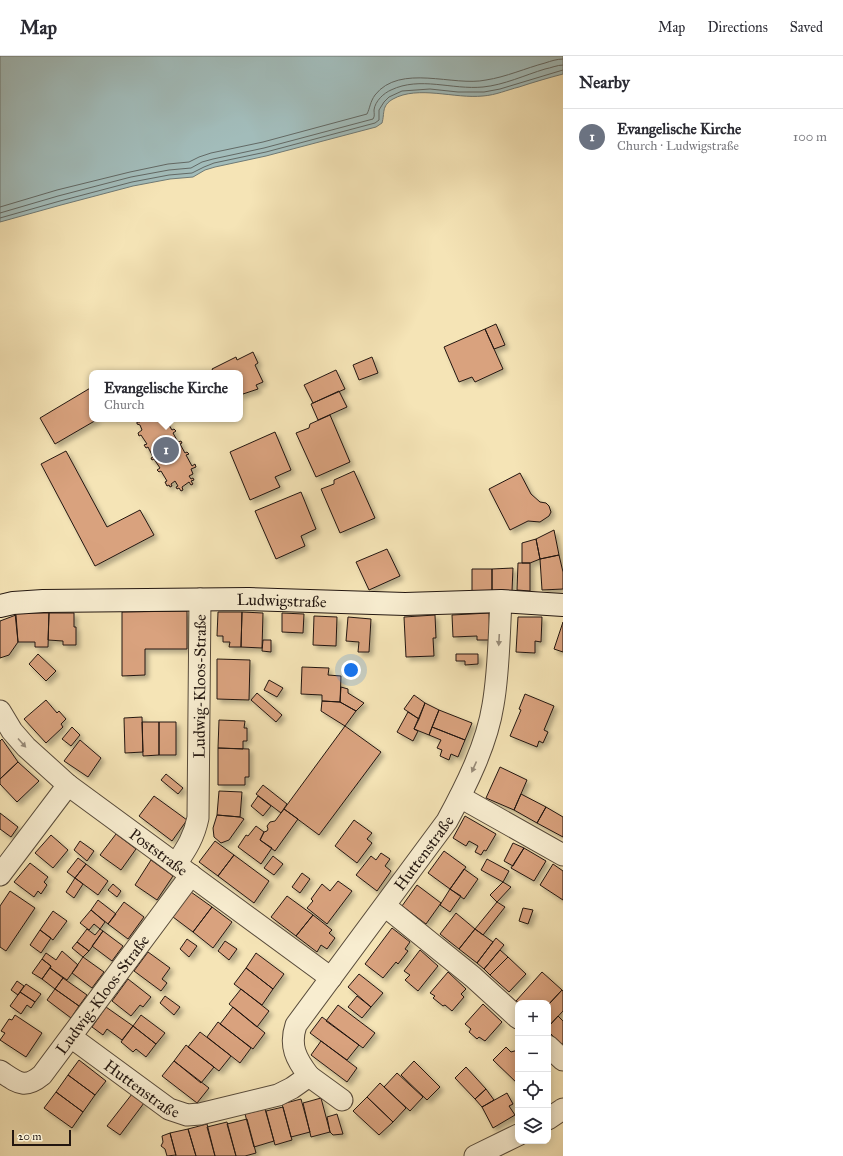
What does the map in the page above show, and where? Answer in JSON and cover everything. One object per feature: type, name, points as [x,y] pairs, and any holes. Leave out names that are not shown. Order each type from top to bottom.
[{"type":"main road","name":"Ludwigstraße","points":[[4,602],[200,599],[304,600],[404,604],[501,601],[563,605]]},
{"type":"street","name":"Ludwig-Kloos-Straße","points":[[0,1071],[24,1084],[34,1081],[42,1075],[71,1037],[184,869],[191,842],[196,831],[198,818],[200,599]]},
{"type":"street","name":"Huttenstraße","points":[[342,1100],[309,1076],[299,1062],[294,1049],[294,1033],[296,1025],[448,821],[460,797],[477,760],[493,706],[496,683],[501,601]]},
{"type":"street","name":"Poststraße","points":[[0,711],[12,731],[26,747],[68,785],[330,978]]},
{"type":"street","points":[[0,874],[68,785]]},
{"type":"street","points":[[460,797],[563,855]]},
{"type":"street","points":[[385,906],[473,977],[515,1015]]},
{"type":"street","name":"Huttenstraße","points":[[71,1037],[169,1109],[187,1115],[200,1114],[278,1095],[292,1088],[309,1076]]},
{"type":"street","points":[[551,1049],[563,1060]]},
{"type":"street","points":[[551,1117],[563,1109]]},
{"type":"street","points":[[475,1156],[515,1136]]},
{"type":"water","points":[[0,56],[563,56],[563,74],[488,95],[472,96],[414,93],[403,95],[393,99],[387,104],[384,110],[382,123],[376,127],[266,156],[215,167],[205,170],[193,177],[170,179],[133,186],[0,222]]},
{"type":"building","points":[[496,324],[505,345],[494,349],[485,329]]},
{"type":"building","points":[[485,329],[503,369],[475,382],[472,377],[459,382],[444,347]]},
{"type":"building","points":[[253,352],[258,363],[255,365],[263,382],[256,385],[258,389],[243,394],[243,370],[212,369],[236,357],[237,360]]},
{"type":"building","points":[[372,357],[378,373],[359,380],[353,365]]},
{"type":"building","points":[[336,370],[345,389],[313,403],[304,385]]},
{"type":"building","points":[[89,389],[89,422],[93,422],[55,444],[40,418]]},
{"type":"building","points":[[339,391],[347,407],[318,420],[311,404]]},
{"type":"building","points":[[330,415],[350,462],[316,477],[296,433],[309,428],[310,424]]},
{"type":"building","points":[[137,422],[167,422],[172,430],[174,429],[176,431],[173,433],[178,442],[181,441],[182,443],[180,444],[185,453],[187,452],[189,454],[186,455],[192,466],[195,464],[196,467],[191,469],[193,474],[189,476],[194,480],[191,481],[193,484],[191,485],[189,482],[182,487],[183,490],[181,491],[179,488],[177,489],[176,487],[178,486],[175,481],[171,484],[172,486],[167,486],[165,482],[167,481],[161,471],[159,472],[157,470],[160,468],[154,459],[152,460],[151,458],[153,457],[148,447],[146,448],[144,445],[147,444],[141,435],[139,436],[138,433],[142,430]]},
{"type":"building","points":[[275,432],[291,470],[275,477],[280,487],[250,500],[230,452]]},
{"type":"building","points":[[66,451],[107,527],[140,510],[154,535],[95,566],[41,464]]},
{"type":"building","points":[[354,471],[375,518],[340,533],[321,489],[334,484],[334,480]]},
{"type":"building","points":[[520,473],[531,494],[540,502],[546,503],[551,512],[549,516],[540,522],[528,521],[510,530],[489,489]]},
{"type":"building","points":[[301,492],[316,529],[301,536],[305,546],[276,559],[255,511]]},
{"type":"building","points":[[554,530],[559,555],[540,559],[536,539]]},
{"type":"building","points":[[536,539],[540,559],[530,563],[522,563],[522,543]]},
{"type":"building","points":[[387,549],[400,576],[369,590],[356,562]]},
{"type":"building","points":[[559,555],[563,572],[563,589],[542,590],[540,559]]},
{"type":"building","points":[[518,563],[530,563],[530,591],[517,590]]},
{"type":"building","points":[[513,568],[512,591],[492,591],[492,569]]},
{"type":"building","points":[[472,569],[492,569],[492,591],[472,591]]},
{"type":"building","points":[[187,611],[187,649],[145,649],[145,675],[122,676],[122,612]]},
{"type":"building","points":[[218,612],[242,612],[241,647],[229,647],[230,642],[223,642],[223,636],[217,636]]},
{"type":"building","points":[[242,612],[263,613],[262,648],[241,647]]},
{"type":"building","points":[[15,613],[49,613],[48,647],[35,647],[35,642],[18,642]]},
{"type":"building","points":[[49,613],[74,613],[76,645],[63,645],[63,641],[48,640]]},
{"type":"building","points":[[282,613],[304,614],[303,633],[282,632]]},
{"type":"building","points":[[489,613],[490,640],[477,640],[477,636],[453,637],[452,615]]},
{"type":"building","points":[[16,615],[18,642],[9,655],[0,658],[0,621]]},
{"type":"building","points":[[435,615],[436,638],[433,638],[434,656],[406,657],[404,617]]},
{"type":"building","points":[[314,616],[337,617],[336,646],[313,645]]},
{"type":"building","points":[[348,617],[371,619],[369,652],[358,652],[359,642],[346,641]]},
{"type":"building","points":[[518,617],[542,617],[541,642],[535,641],[535,653],[516,652]]},
{"type":"building","points":[[563,622],[563,652],[554,649]]},
{"type":"building","points":[[263,640],[271,640],[271,652],[262,651]]},
{"type":"building","points":[[38,654],[56,671],[46,681],[29,664]]},
{"type":"building","points":[[456,654],[478,654],[478,664],[465,665],[465,661],[456,661]]},
{"type":"building","points":[[217,659],[250,660],[249,700],[217,699]]},
{"type":"building","points":[[302,667],[329,668],[328,675],[341,676],[340,702],[322,701],[322,695],[301,694]]},
{"type":"building","points":[[269,680],[283,688],[277,697],[264,690]]},
{"type":"building","points":[[341,687],[348,689],[348,693],[364,703],[356,711],[340,702]]},
{"type":"building","points":[[257,693],[282,715],[276,722],[251,700]]},
{"type":"building","points":[[525,694],[554,706],[544,730],[548,732],[543,743],[539,741],[537,747],[510,736],[521,710],[519,709]]},
{"type":"building","points":[[414,695],[425,703],[419,719],[404,709]]},
{"type":"building","points":[[46,700],[57,713],[59,711],[66,719],[61,724],[63,727],[46,743],[24,719]]},
{"type":"building","points":[[322,701],[340,702],[356,711],[345,726],[321,711]]},
{"type":"building","points":[[425,703],[439,710],[429,735],[414,729]]},
{"type":"building","points":[[439,710],[472,723],[465,740],[432,727]]},
{"type":"building","points":[[408,712],[419,719],[414,729],[418,731],[413,741],[397,732]]},
{"type":"building","points":[[142,717],[143,752],[125,753],[124,718]]},
{"type":"building","points":[[219,720],[245,721],[244,728],[247,728],[247,741],[243,741],[243,749],[218,748]]},
{"type":"building","points":[[142,722],[159,722],[159,755],[143,756]]},
{"type":"building","points":[[159,722],[176,722],[176,755],[159,755]]},
{"type":"building","points":[[345,726],[381,752],[319,835],[284,809]]},
{"type":"building","points":[[72,727],[80,735],[71,746],[62,739]]},
{"type":"building","points":[[432,727],[465,740],[458,757],[451,754],[449,760],[440,756],[442,750],[437,748],[441,740],[429,735]]},
{"type":"building","points":[[2,739],[18,762],[0,779],[0,741]]},
{"type":"building","points":[[80,740],[101,758],[88,777],[64,761]]},
{"type":"building","points":[[218,748],[249,749],[249,777],[245,777],[245,785],[218,785]]},
{"type":"building","points":[[18,762],[39,781],[17,802],[0,784],[0,779]]},
{"type":"building","points":[[500,767],[527,780],[514,810],[486,798]]},
{"type":"building","points":[[166,774],[183,788],[178,794],[161,780]]},
{"type":"building","points":[[263,785],[287,804],[281,813],[256,794]]},
{"type":"building","points":[[219,791],[242,792],[240,817],[217,815]]},
{"type":"building","points":[[521,794],[546,807],[537,823],[514,810]]},
{"type":"building","points":[[154,796],[187,820],[172,841],[139,816]]},
{"type":"building","points":[[258,796],[271,806],[263,816],[251,806]]},
{"type":"building","points":[[546,807],[563,817],[563,837],[537,823]]},
{"type":"building","points":[[284,809],[298,819],[275,851],[260,840],[264,832],[267,831],[267,826],[270,822],[275,821]]},
{"type":"building","points":[[0,813],[18,827],[11,837],[0,829]]},
{"type":"building","points":[[217,815],[240,817],[244,819],[229,840],[221,843],[214,837],[213,828]]},
{"type":"building","points":[[465,816],[496,834],[486,851],[484,850],[481,855],[475,852],[478,846],[469,841],[466,846],[453,838]]},
{"type":"building","points":[[354,820],[372,833],[367,839],[372,843],[357,863],[335,846]]},
{"type":"building","points":[[256,826],[264,832],[260,840],[272,848],[261,864],[238,847],[246,835],[248,836]]},
{"type":"building","points":[[116,834],[136,849],[121,870],[100,855]]},
{"type":"building","points":[[51,835],[68,850],[53,868],[35,853]]},
{"type":"building","points":[[80,841],[94,851],[87,861],[74,850]]},
{"type":"building","points":[[215,841],[234,855],[218,876],[199,862]]},
{"type":"building","points":[[513,843],[524,848],[513,866],[504,861]]},
{"type":"building","points":[[524,848],[546,861],[534,881],[511,868]]},
{"type":"building","points":[[444,851],[466,867],[450,889],[428,873]]},
{"type":"building","points":[[381,853],[390,859],[385,866],[391,871],[377,891],[356,875],[371,856],[376,860]]},
{"type":"building","points":[[234,855],[269,881],[254,903],[218,876]]},
{"type":"building","points":[[273,856],[283,864],[274,875],[264,868]]},
{"type":"building","points":[[78,858],[86,864],[75,878],[67,872]]},
{"type":"building","points":[[487,859],[509,871],[503,882],[481,870]]},
{"type":"building","points":[[151,860],[173,876],[157,900],[135,885]]},
{"type":"building","points":[[30,863],[48,877],[44,882],[47,885],[41,894],[38,891],[34,897],[14,882]]},
{"type":"building","points":[[86,864],[108,881],[98,895],[75,878]]},
{"type":"building","points":[[553,864],[563,871],[563,900],[540,885]]},
{"type":"building","points":[[464,869],[478,879],[464,899],[450,889]]},
{"type":"building","points":[[302,873],[310,879],[300,893],[292,887]]},
{"type":"building","points":[[75,878],[83,884],[74,898],[66,892]]},
{"type":"building","points":[[338,881],[352,891],[327,924],[307,908],[313,901],[311,899],[322,884],[330,891]]},
{"type":"building","points":[[503,882],[511,887],[497,902],[490,895]]},
{"type":"building","points":[[113,884],[121,891],[117,897],[108,890]]},
{"type":"building","points":[[417,885],[441,903],[426,924],[402,906]]},
{"type":"building","points":[[450,889],[461,896],[450,912],[440,905]]},
{"type":"building","points":[[10,891],[35,908],[6,951],[0,947],[0,906]]},
{"type":"building","points":[[191,892],[212,907],[193,932],[173,917]]},
{"type":"building","points":[[287,896],[313,915],[296,936],[271,917]]},
{"type":"building","points":[[98,900],[116,914],[108,924],[91,910]]},
{"type":"building","points":[[124,902],[144,917],[128,939],[108,924]]},
{"type":"building","points":[[497,902],[505,907],[483,935],[475,929]]},
{"type":"building","points":[[212,907],[232,922],[213,948],[193,932]]},
{"type":"building","points":[[523,908],[533,910],[528,924],[519,921]]},
{"type":"building","points":[[91,910],[105,922],[100,929],[94,924],[89,930],[80,923]]},
{"type":"building","points":[[53,911],[67,921],[53,940],[40,930]]},
{"type":"building","points":[[456,913],[475,929],[459,949],[440,934]]},
{"type":"building","points":[[313,915],[332,930],[329,933],[335,938],[327,949],[321,945],[317,952],[296,936]]},
{"type":"building","points":[[392,928],[410,942],[405,949],[408,951],[398,964],[396,962],[383,978],[365,964]]},
{"type":"building","points":[[87,929],[95,935],[100,929],[103,931],[89,951],[77,942]]},
{"type":"building","points":[[475,929],[493,942],[477,963],[459,949]]},
{"type":"building","points":[[40,930],[51,938],[41,953],[30,945]]},
{"type":"building","points":[[103,931],[123,946],[112,961],[92,946]]},
{"type":"building","points":[[496,938],[504,945],[484,969],[477,963]]},
{"type":"building","points":[[187,939],[197,946],[189,957],[180,949]]},
{"type":"building","points":[[225,941],[237,949],[229,960],[218,951]]},
{"type":"building","points":[[77,942],[89,951],[83,957],[72,948]]},
{"type":"building","points":[[420,950],[438,966],[418,991],[405,980],[410,975],[404,971]]},
{"type":"building","points":[[500,950],[508,957],[490,975],[484,969]]},
{"type":"building","points":[[62,951],[78,965],[67,980],[50,968],[51,966],[42,959],[46,953],[56,960]]},
{"type":"building","points":[[148,952],[170,968],[162,979],[167,983],[161,991],[134,971]]},
{"type":"building","points":[[256,953],[284,974],[273,989],[246,968]]},
{"type":"building","points":[[83,957],[104,972],[92,988],[72,973]]},
{"type":"building","points":[[508,957],[526,974],[509,992],[490,975]]},
{"type":"building","points":[[42,959],[51,966],[42,979],[32,973]]},
{"type":"building","points":[[50,968],[63,978],[55,989],[42,979]]},
{"type":"building","points":[[246,968],[273,989],[262,1005],[234,984]]},
{"type":"building","points":[[448,972],[466,989],[461,994],[464,997],[452,1011],[433,998],[435,996],[430,993]]},
{"type":"building","points":[[542,972],[562,990],[551,1002],[551,1000],[517,1000]]},
{"type":"building","points":[[359,974],[383,993],[371,1007],[348,987]]},
{"type":"building","points":[[63,978],[87,995],[79,1006],[55,989]]},
{"type":"building","points":[[128,979],[151,997],[143,1007],[140,1005],[131,1016],[112,1001]]},
{"type":"building","points":[[17,981],[24,986],[18,995],[11,990]]},
{"type":"building","points":[[26,984],[41,994],[35,1002],[20,992]]},
{"type":"building","points":[[55,989],[79,1006],[71,1018],[47,1000]]},
{"type":"building","points":[[241,989],[269,1011],[257,1027],[229,1004]]},
{"type":"building","points":[[562,990],[563,991],[563,1011],[551,1024],[551,1002]]},
{"type":"building","points":[[20,992],[35,1002],[31,1008],[27,1005],[21,1014],[10,1006]]},
{"type":"building","points":[[165,996],[180,1007],[174,1015],[160,1003]]},
{"type":"building","points":[[357,996],[371,1007],[362,1018],[348,1007]]},
{"type":"building","points":[[483,1004],[502,1022],[485,1041],[479,1037],[477,1039],[469,1032],[471,1029],[465,1024]]},
{"type":"building","points":[[338,1005],[375,1033],[363,1048],[326,1021]]},
{"type":"building","points":[[106,1007],[133,1026],[122,1040],[107,1029],[103,1035],[92,1027]]},
{"type":"building","points":[[233,1007],[265,1033],[253,1049],[220,1024]]},
{"type":"building","points":[[15,1015],[42,1033],[26,1057],[0,1040],[5,1033],[1,1031],[9,1019],[12,1020]]},
{"type":"building","points":[[141,1015],[165,1033],[156,1044],[133,1026]]},
{"type":"building","points":[[558,1016],[563,1021],[562,1045],[551,1034],[551,1024]]},
{"type":"building","points":[[322,1017],[359,1045],[347,1060],[310,1033]]},
{"type":"building","points":[[218,1022],[251,1048],[240,1063],[207,1037]]},
{"type":"building","points":[[133,1026],[156,1044],[146,1057],[136,1049],[133,1052],[121,1042]]},
{"type":"building","points":[[200,1032],[231,1056],[219,1071],[188,1047]]},
{"type":"building","points":[[321,1041],[357,1068],[347,1082],[311,1055]]},
{"type":"building","points":[[186,1045],[214,1067],[201,1083],[174,1061]]},
{"type":"building","points":[[506,1047],[511,1052],[515,1051],[515,1081],[493,1060]]},
{"type":"building","points":[[79,1060],[106,1081],[95,1095],[68,1075]]},
{"type":"building","points":[[174,1061],[209,1088],[197,1103],[162,1076]]},
{"type":"building","points":[[414,1061],[440,1087],[427,1100],[401,1075]]},
{"type":"building","points":[[466,1067],[486,1089],[475,1099],[455,1078]]},
{"type":"building","points":[[397,1073],[423,1097],[410,1111],[384,1087]]},
{"type":"building","points":[[68,1075],[95,1095],[83,1112],[56,1092]]},
{"type":"building","points":[[380,1083],[406,1108],[393,1122],[367,1097]]},
{"type":"building","points":[[486,1089],[494,1100],[482,1107],[475,1099]]},
{"type":"building","points":[[56,1092],[83,1112],[72,1128],[44,1108]]},
{"type":"building","points":[[507,1093],[513,1104],[509,1106],[515,1115],[493,1128],[482,1107]]},
{"type":"building","points":[[132,1094],[144,1103],[120,1135],[107,1126]]},
{"type":"building","points":[[367,1097],[393,1122],[379,1135],[353,1111]]},
{"type":"building","points":[[321,1098],[330,1132],[311,1137],[303,1103]]},
{"type":"building","points":[[301,1099],[310,1132],[291,1137],[282,1104]]},
{"type":"building","points":[[283,1107],[292,1140],[275,1145],[266,1111]]},
{"type":"building","points":[[265,1109],[274,1141],[254,1147],[245,1114]]},
{"type":"building","points":[[337,1114],[343,1134],[333,1135],[330,1132],[327,1117]]},
{"type":"building","points":[[247,1119],[256,1153],[245,1156],[236,1156],[227,1124]]},
{"type":"building","points":[[227,1122],[236,1156],[215,1156],[207,1127]]},
{"type":"building","points":[[207,1124],[215,1156],[196,1156],[188,1129]]},
{"type":"building","points":[[188,1129],[196,1156],[176,1156],[170,1133]]},
{"type":"building","points":[[170,1133],[176,1155],[167,1156],[165,1149],[161,1146],[163,1142],[162,1136]]},
{"type":"place","name":"Evangelische Kirche","points":[[166,450]]}]
